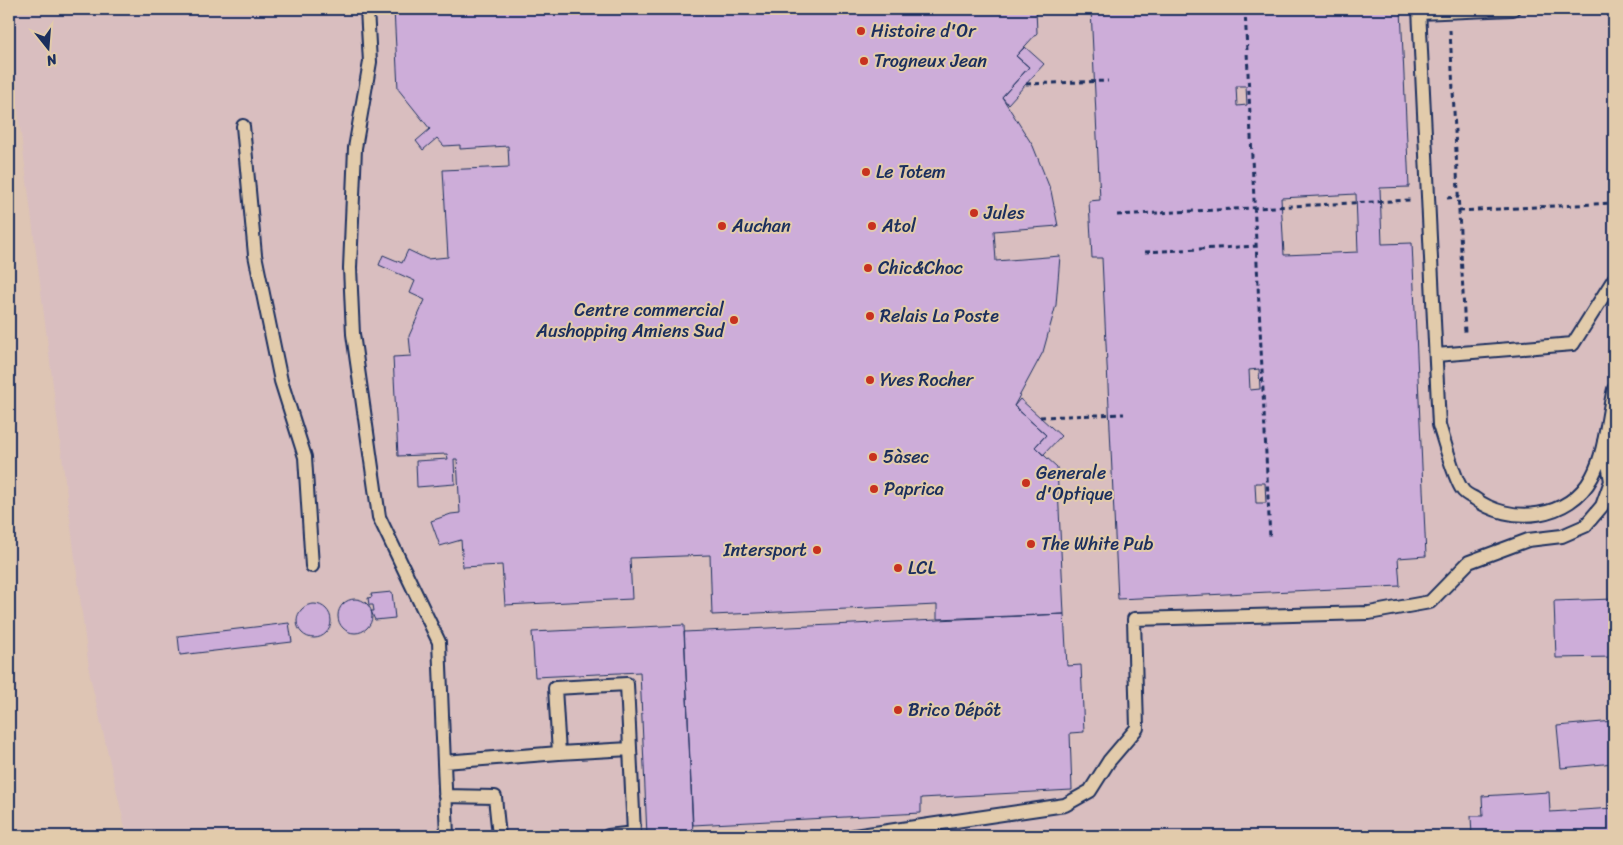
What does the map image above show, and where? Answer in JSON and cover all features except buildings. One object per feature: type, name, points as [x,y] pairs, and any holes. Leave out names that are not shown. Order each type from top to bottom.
[{"type":"lane","points":[[368,9],[370,62],[355,148],[350,268],[353,334],[379,517],[439,642],[447,836]]},
{"type":"lane","points":[[1514,9],[1419,11],[1439,425],[1461,489],[1488,509],[1513,516],[1545,513],[1575,500],[1592,477],[1604,441],[1614,389]]},
{"type":"lane","points":[[243,126],[255,255],[281,381],[305,457],[312,566]]},
{"type":"lane","points":[[1436,355],[1573,344],[1614,279]]},
{"type":"lane","points":[[854,836],[1065,805],[1090,791],[1109,761],[1137,728],[1134,619],[1369,613],[1430,602],[1469,562],[1528,540],[1562,536],[1585,526],[1602,506],[1611,481],[1604,441]]},
{"type":"lane","points":[[559,753],[556,688],[627,684],[634,833],[608,836]]},
{"type":"lane","points":[[444,762],[630,749]]},
{"type":"lane","points":[[445,796],[495,797],[499,836]]},
{"type":"path","points":[[1245,9],[1270,539]]},
{"type":"path","points":[[1449,11],[1466,353]]},
{"type":"path","points":[[1026,84],[1108,81]]},
{"type":"path","points":[[1117,215],[1459,197]]},
{"type":"path","points":[[1459,211],[1614,203]]},
{"type":"path","points":[[1145,253],[1256,247]]},
{"type":"path","points":[[1040,417],[1124,414]]},
{"type":"shaded area","points":[[9,9],[1614,9],[1614,836],[127,836],[90,676],[9,40]]},
{"type":"place","name":"Histoire d'Or","points":[[861,31]]},
{"type":"place","name":"Trogneux Jean","points":[[864,61]]},
{"type":"place","name":"Le Totem","points":[[866,172]]},
{"type":"place","name":"Jules","points":[[974,213]]},
{"type":"place","name":"Auchan","points":[[722,226]]},
{"type":"place","name":"Atol","points":[[872,226]]},
{"type":"place","name":"Chic&Choc","points":[[868,268]]},
{"type":"place","name":"Relais La Poste","points":[[870,316]]},
{"type":"place","name":"Centre commercial Aushopping Amiens Sud","points":[[734,320]]},
{"type":"place","name":"Yves Rocher","points":[[870,380]]},
{"type":"place","name":"5àsec","points":[[873,457]]},
{"type":"place","name":"Generale d'Optique","points":[[1026,483]]},
{"type":"place","name":"Paprica","points":[[874,489]]},
{"type":"place","name":"The White Pub","points":[[1031,544]]},
{"type":"place","name":"Intersport","points":[[817,550]]},
{"type":"place","name":"LCL","points":[[898,568]]},
{"type":"place","name":"Brico Dépôt","points":[[898,710]]}]
